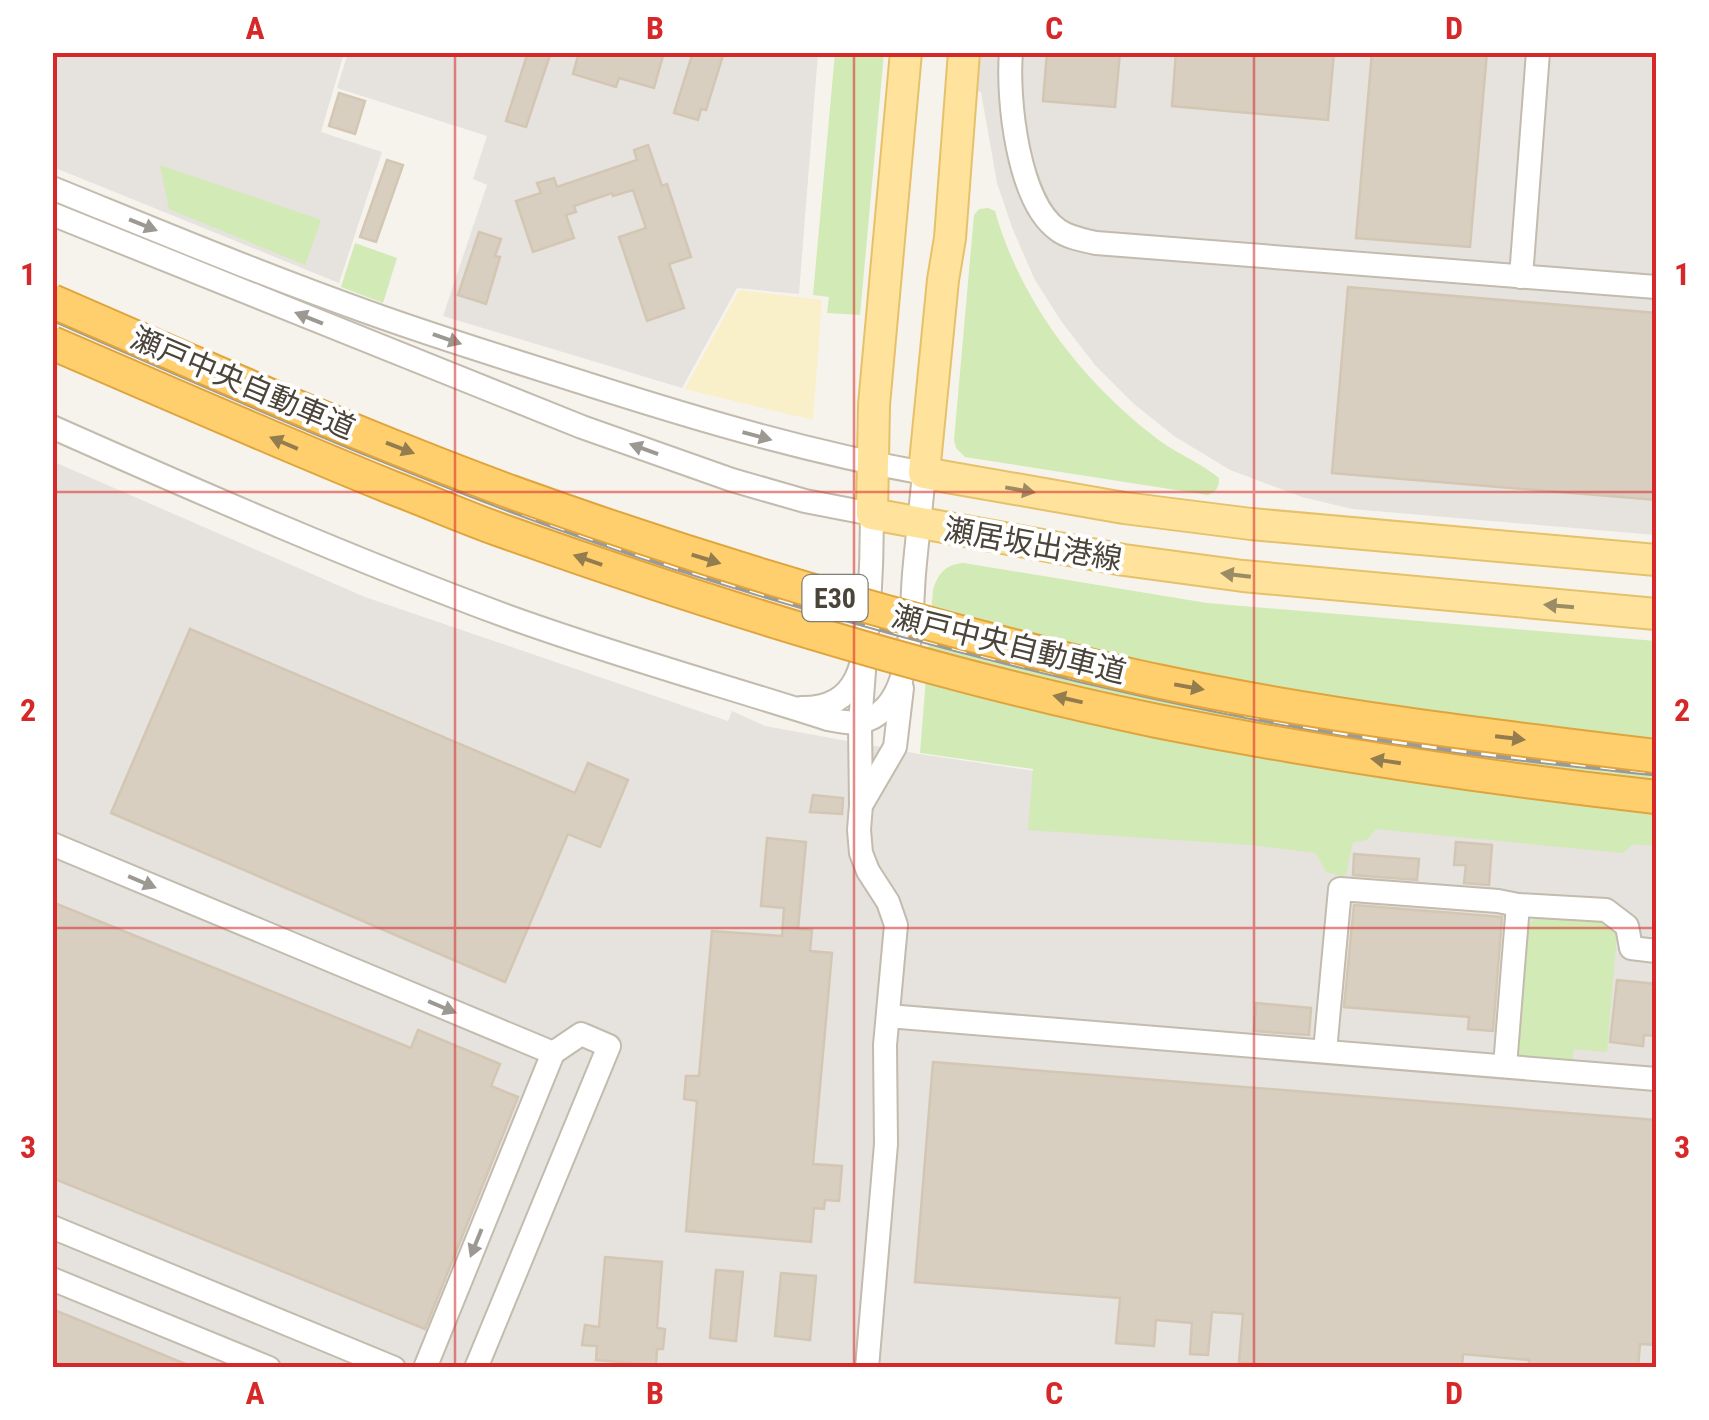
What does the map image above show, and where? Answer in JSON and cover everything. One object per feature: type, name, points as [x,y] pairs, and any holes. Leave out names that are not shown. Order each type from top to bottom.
[{"type":"highway","name":"瀬戸中央自動車道","points":[[52,301],[346,427],[509,491],[676,550],[851,603],[1156,681],[1364,718],[1656,756]]},
{"type":"highway","name":"瀬戸中央自動車道","points":[[52,343],[332,464],[498,530],[842,640],[989,681],[1154,720],[1343,755],[1656,797]]},
{"type":"main road","points":[[872,514],[874,405],[906,52]]},
{"type":"main road","name":"瀬居坂出港線","points":[[964,52],[950,238],[924,473],[1124,508],[1252,524],[1656,560]]},
{"type":"main road","name":"瀬居坂出港線","points":[[872,514],[1124,560],[1243,576],[1656,614]]},
{"type":"street","points":[[1011,52],[1010,94],[1025,177],[1043,214],[1057,230],[1073,238],[1096,243],[1656,288]]},
{"type":"street","points":[[1522,277],[1538,52]]},
{"type":"street","points":[[52,188],[388,319],[747,434],[924,473],[895,747],[862,805]]},
{"type":"street","points":[[52,214],[582,427],[732,480],[805,501],[872,514],[872,575],[860,724],[859,830],[868,872],[888,902],[896,924],[885,1045],[886,1144],[868,1368]]},
{"type":"street","points":[[52,427],[371,565],[512,618],[847,723],[860,724],[885,710],[901,680],[907,650]]},
{"type":"street","points":[[794,708],[827,705],[840,698],[860,673],[865,656]]},
{"type":"street","points":[[52,844],[553,1053]]},
{"type":"street","points":[[1325,1052],[1340,889],[1606,910],[1627,926],[1631,948],[1656,951]]},
{"type":"street","points":[[1505,1066],[1518,905]]},
{"type":"street","points":[[888,1016],[1656,1079]]},
{"type":"street","points":[[425,1368],[553,1053],[581,1034],[609,1046],[476,1368]]},
{"type":"street","points":[[52,1227],[394,1368]]},
{"type":"street","points":[[52,1280],[269,1368]]},
{"type":"shaded area","points":[[52,53],[344,53],[321,132],[382,152],[339,283],[53,167]]},
{"type":"shaded area","points":[[348,53],[818,53],[799,294],[737,288],[682,388],[443,316],[487,185],[473,179],[487,136],[337,88]]},
{"type":"shaded area","points":[[978,53],[1656,53],[1656,535],[1352,509],[1302,497],[1230,470],[1174,436],[1095,365],[1035,280],[997,183],[981,92],[975,91]]},
{"type":"shaded area","points":[[52,461],[365,597],[728,721],[732,711],[765,726],[1063,775],[1656,841],[1656,1367],[53,1367]]},
{"type":"green space","points":[[835,53],[884,53],[860,315],[827,313],[829,297],[813,295]]},
{"type":"green space","points":[[160,165],[321,220],[305,265],[169,209]]},
{"type":"green space","points":[[979,209],[995,211],[1006,245],[1039,309],[1081,367],[1132,419],[1219,478],[1214,492],[1208,495],[965,457],[956,448],[974,215]]},
{"type":"green space","points":[[355,243],[397,258],[383,303],[341,287]]},
{"type":"green space","points":[[964,563],[1207,603],[1656,641],[1656,846],[1633,844],[1623,853],[1376,829],[1367,840],[1353,842],[1346,875],[1341,876],[1326,872],[1316,853],[1028,830],[1033,769],[920,753],[933,590],[944,570]]},
{"type":"green space","points":[[1544,911],[1603,916],[1617,933],[1607,1052],[1574,1049],[1572,1063],[1517,1058],[1515,1050],[1528,924]]},
{"type":"sand","points":[[739,290],[822,300],[813,420],[685,389]]},
{"type":"building","points":[[528,52],[551,52],[526,127],[506,121]]},
{"type":"building","points":[[579,52],[664,52],[654,88],[619,78],[616,87],[573,74]]},
{"type":"building","points":[[693,52],[724,52],[706,110],[701,109],[698,120],[674,113]]},
{"type":"building","points":[[1047,52],[1120,52],[1115,107],[1043,101]]},
{"type":"building","points":[[1176,52],[1334,52],[1328,120],[1172,106]]},
{"type":"building","points":[[1372,52],[1487,52],[1470,247],[1356,238]]},
{"type":"building","points":[[339,93],[365,101],[355,134],[329,126]]},
{"type":"building","points":[[648,145],[662,186],[667,184],[691,257],[669,264],[684,308],[647,321],[619,237],[646,228],[633,190],[574,206],[576,212],[566,215],[574,238],[533,252],[516,201],[541,193],[537,183],[554,178],[557,187],[637,160],[634,150]]},
{"type":"building","points":[[387,160],[403,165],[376,242],[360,237]]},
{"type":"building","points":[[479,232],[501,239],[495,256],[500,257],[486,304],[458,295]]},
{"type":"building","points":[[1348,287],[1656,313],[1656,500],[1332,473]]},
{"type":"building","points":[[190,629],[575,793],[588,763],[628,780],[600,847],[568,834],[505,982],[111,813]]},
{"type":"building","points":[[813,795],[843,798],[842,814],[810,812]]},
{"type":"building","points":[[767,838],[806,842],[798,929],[812,930],[810,951],[832,953],[813,1164],[842,1166],[839,1201],[825,1200],[824,1209],[814,1208],[811,1242],[686,1231],[697,1101],[684,1099],[686,1076],[699,1076],[712,931],[782,936],[784,908],[761,906]]},
{"type":"building","points":[[1456,842],[1492,845],[1489,885],[1464,883],[1466,865],[1454,865]]},
{"type":"building","points":[[1354,854],[1419,859],[1417,880],[1353,875]]},
{"type":"building","points":[[52,902],[411,1048],[418,1030],[500,1064],[491,1086],[518,1097],[425,1329],[52,1178]]},
{"type":"building","points":[[1354,905],[1502,917],[1493,1031],[1468,1029],[1469,1017],[1344,1007]]},
{"type":"building","points":[[1617,980],[1656,984],[1656,1036],[1644,1035],[1643,1046],[1610,1042]]},
{"type":"building","points":[[1256,1003],[1311,1008],[1309,1035],[1254,1031]]},
{"type":"building","points":[[933,1062],[1656,1120],[1656,1345],[1640,1344],[1638,1368],[1529,1368],[1529,1360],[1463,1354],[1462,1368],[1309,1368],[1239,1362],[1243,1314],[1212,1312],[1208,1355],[1190,1354],[1192,1323],[1156,1320],[1154,1346],[1116,1343],[1120,1298],[915,1282]]},
{"type":"building","points":[[605,1257],[662,1262],[657,1328],[665,1329],[656,1365],[596,1360],[597,1346],[582,1345],[585,1325],[599,1327]]},
{"type":"building","points":[[716,1270],[743,1272],[736,1341],[710,1338]]},
{"type":"building","points":[[781,1273],[816,1276],[810,1340],[775,1336]]},
{"type":"building","points":[[52,1309],[193,1367],[193,1368],[52,1368]]},
{"type":"railway","points":[[52,317],[284,417],[519,511],[678,567],[837,615],[1079,678],[1241,714],[1489,754],[1656,772]]}]
